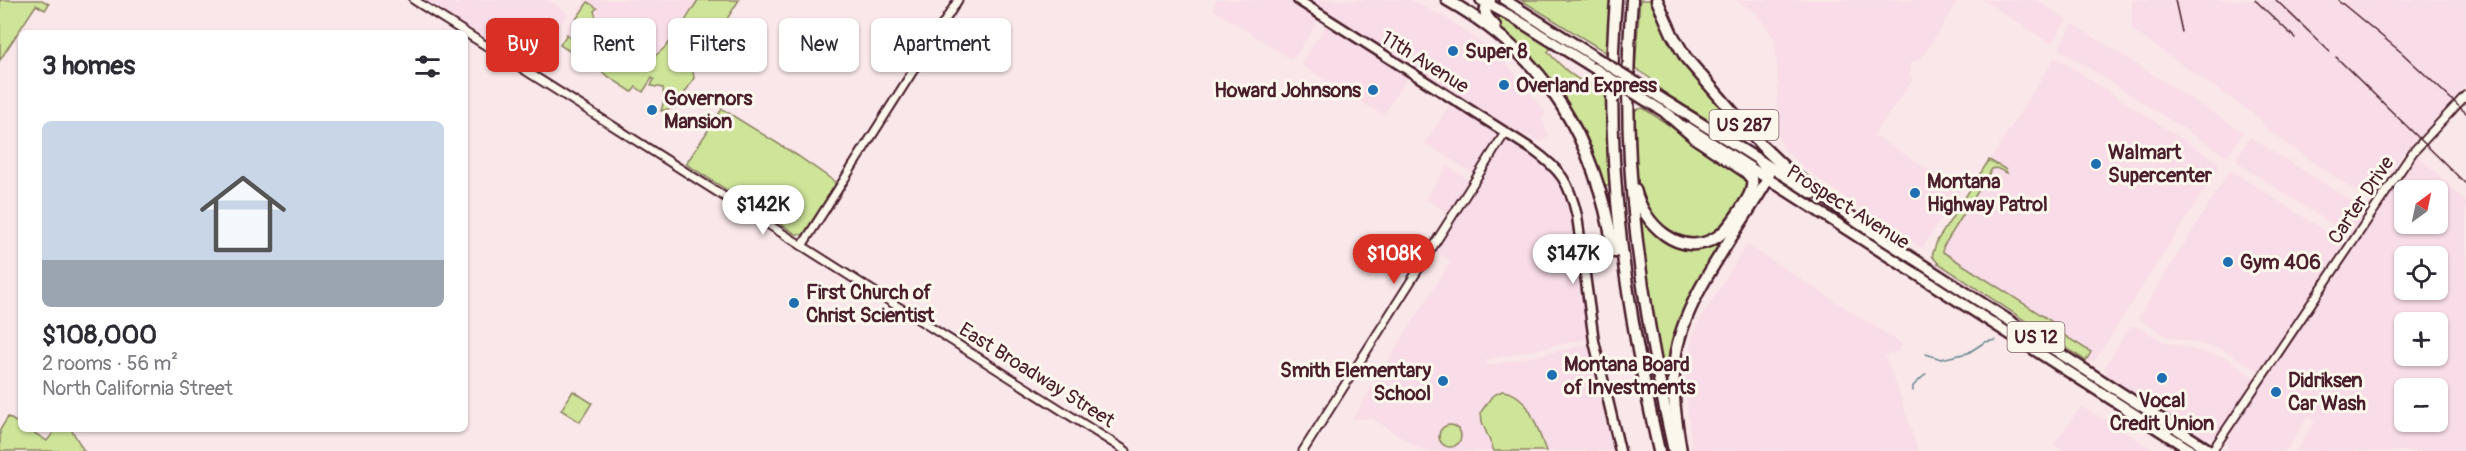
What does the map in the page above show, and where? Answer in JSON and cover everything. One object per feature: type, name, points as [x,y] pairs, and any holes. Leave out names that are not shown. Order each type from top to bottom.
[{"type":"highway","points":[[1447,0],[1496,34],[1547,84]]},
{"type":"highway","name":"Prospect Avenue","points":[[1504,0],[1861,224],[2211,451]]},
{"type":"highway","points":[[1616,0],[1612,133],[1615,196],[1624,277],[1636,349],[1659,451]]},
{"type":"highway","points":[[1632,0],[1628,61],[1628,126],[1633,216],[1641,288],[1674,451]]},
{"type":"highway","name":"US 287","points":[[1658,0],[1668,26],[1686,58],[1762,146],[1785,168],[1861,224]]},
{"type":"highway","points":[[1486,1],[1484,10],[1487,18],[1526,56],[1576,129],[1594,169],[1606,209],[1615,258],[1624,277]]},
{"type":"highway","name":"Prospect Avenue","points":[[1486,1],[1768,178],[2192,451]]},
{"type":"highway","points":[[1628,126],[1636,190],[1646,216],[1659,230],[1675,240],[1692,244],[1710,241],[1721,234],[1732,222],[1751,192],[1752,179],[1744,170],[1695,138],[1666,113]]},
{"type":"highway","points":[[1681,451],[1673,378],[1677,347],[1682,329],[1699,290],[1768,178],[1767,167],[1761,162]]},
{"type":"main road","name":"11th Avenue","points":[[1298,0],[1550,162],[1563,175],[1568,185],[1582,248],[1594,340],[1620,451]]},
{"type":"street","name":"East Broadway Street","points":[[414,0],[461,30]]},
{"type":"street","points":[[802,246],[958,0]]},
{"type":"street","name":"East Broadway Street","points":[[468,34],[1126,451]]},
{"type":"street","name":"Carter Drive","points":[[2211,451],[2413,152],[2466,95]]},
{"type":"street","points":[[1303,451],[1505,133]]},
{"type":"shaded area","points":[[424,0],[450,0],[457,6],[461,0],[548,0],[565,11],[567,15],[559,27],[559,18],[486,18],[486,39]]},
{"type":"shaded area","points":[[586,0],[698,0],[685,18],[668,18],[668,43],[656,55],[656,18],[575,18]]},
{"type":"shaded area","points":[[1216,0],[1290,0],[1318,20],[1295,57],[1291,59],[1213,9]]},
{"type":"shaded area","points":[[1306,0],[1410,0],[1444,17],[1485,45],[1510,68],[1546,113],[1541,119],[1549,135],[1541,142],[1529,136],[1527,140]]},
{"type":"shaded area","points":[[1736,0],[1958,0],[1922,58],[1911,63],[1910,75],[1913,79],[1874,135],[1960,190],[1922,248],[1865,212],[1803,167],[1784,149],[1776,130],[1778,71],[1774,38],[1756,13]]},
{"type":"shaded area","points":[[1983,0],[2036,0],[2067,20],[2053,41],[2049,42]]},
{"type":"shaded area","points":[[2132,0],[2466,0],[2466,84],[2449,106],[2403,153],[2372,202],[2267,130],[2258,117],[2132,30]]},
{"type":"shaded area","points":[[571,24],[571,39],[565,33]]},
{"type":"shaded area","points":[[1327,24],[1408,76],[1383,115],[1303,66],[1302,62]]},
{"type":"shaded area","points":[[2073,24],[2243,132],[2229,154],[2225,155],[2061,50],[2060,45]]},
{"type":"shaded area","points":[[2054,59],[2058,59],[2219,163],[2219,167],[2095,360],[2090,362],[2084,361],[1937,266],[1933,258],[1935,247]]},
{"type":"shaded area","points":[[1452,102],[1497,132],[1498,135],[1473,173],[1425,143]]},
{"type":"shaded area","points":[[2250,137],[2367,211],[2352,235],[2347,234],[2238,163],[2237,158]]},
{"type":"shaded area","points":[[1507,139],[1542,160],[1560,177],[1568,199],[1578,247],[1590,338],[1486,360],[1487,366],[1591,344],[1615,451],[1423,451],[1372,418],[1352,419],[1451,261],[1435,251]]},
{"type":"shaded area","points":[[2417,155],[2443,180],[2400,180]]},
{"type":"shaded area","points":[[1447,166],[1469,180],[1448,213],[1426,199]]},
{"type":"shaded area","points":[[2229,172],[2233,172],[2344,243],[2262,369],[2258,370],[2222,349],[2166,336],[2138,318]]},
{"type":"shaded area","points":[[2448,185],[2466,202],[2466,451],[2296,451],[2315,421],[2308,416],[2286,451],[2228,451],[2227,442],[2234,427],[2394,189],[2394,234],[2448,234]]},
{"type":"shaded area","points":[[1747,245],[1902,344],[1897,352],[1888,353],[1885,357],[1918,451],[1692,451],[1685,382],[1686,364],[1695,328]]},
{"type":"shaded area","points":[[2136,326],[2166,343],[2227,358],[2254,378],[2254,382],[2220,434],[2214,438],[2200,436],[2108,378],[2105,367],[2130,327]]},
{"type":"shaded area","points":[[2081,407],[2155,451],[2064,451],[2055,445],[2055,442]]},
{"type":"green space","points":[[0,0],[42,0],[49,4],[45,10],[36,5],[0,60]]},
{"type":"green space","points":[[698,0],[739,0],[728,18],[687,18]]},
{"type":"green space","points":[[1521,0],[1612,0],[1607,53]]},
{"type":"green space","points":[[1640,0],[1654,0],[1663,22],[1753,140],[1744,140],[1729,133],[1663,92],[1651,79],[1635,68]]},
{"type":"green space","points":[[588,2],[597,8],[594,11],[596,18],[577,18]]},
{"type":"green space","points":[[1500,14],[1551,47],[1548,52],[1577,79],[1598,86],[1604,79],[1607,81],[1610,186],[1604,186],[1591,146],[1561,95],[1536,65],[1495,23]]},
{"type":"green space","points":[[567,34],[571,38],[571,52],[560,45]]},
{"type":"green space","points":[[668,44],[668,72],[693,72],[694,78],[676,107],[661,111],[664,100],[663,88],[651,86],[654,79],[652,78],[643,92],[636,87],[632,92],[601,72],[656,72],[656,55]]},
{"type":"green space","points":[[1643,108],[1746,178],[1743,195],[1729,220],[1717,234],[1697,240],[1677,237],[1651,219],[1641,199],[1635,161],[1635,110]]},
{"type":"green space","points":[[722,109],[834,181],[835,185],[803,235],[796,234],[686,164]]},
{"type":"green space","points":[[1989,160],[2005,169],[2007,173],[1996,168],[1992,169],[1943,247],[1943,252],[2054,323],[2065,336],[2091,352],[2086,361],[1938,263],[1932,256],[1937,241]]},
{"type":"green space","points":[[1639,214],[1667,239],[1714,241],[1721,246],[1688,304],[1669,386],[1655,345]]},
{"type":"green space","points":[[573,391],[592,403],[580,422],[561,410]]},
{"type":"green space","points":[[1502,391],[1512,393],[1526,405],[1536,423],[1546,451],[1494,451],[1482,422],[1481,412],[1492,396]]},
{"type":"green space","points":[[8,417],[18,423],[18,432],[33,432],[47,441],[54,432],[73,432],[84,451],[0,451],[0,430]]},
{"type":"green space","points":[[1450,425],[1458,428],[1461,436],[1458,444],[1450,447],[1442,444],[1439,436],[1442,428]]},
{"type":"waterway","points":[[1926,354],[1941,359],[1968,353],[1985,342],[1996,340]]},
{"type":"waterway","points":[[1913,391],[1913,386],[1926,374]]},
{"type":"railway","points":[[2175,0],[2182,32]]},
{"type":"railway","points":[[2255,0],[2295,38]]},
{"type":"railway","points":[[2276,0],[2330,52]]},
{"type":"railway","points":[[2338,0],[2401,52],[2466,113]]},
{"type":"railway","points":[[2336,57],[2466,184]]},
{"type":"place","name":"Super 8","points":[[1453,51]]},
{"type":"place","name":"Overland Express","points":[[1504,85]]},
{"type":"place","name":"Howard Johnsons","points":[[1373,90]]},
{"type":"place","name":"Governors Mansion","points":[[652,110]]},
{"type":"place","name":"Walmart Supercenter","points":[[2096,164]]},
{"type":"place","name":"Montana Highway Patrol","points":[[1915,193]]},
{"type":"place","name":"Gym 406","points":[[2228,262]]},
{"type":"place","name":"First Church of Christ Scientist","points":[[794,303]]},
{"type":"place","name":"Montana Board of Investments","points":[[1552,375]]},
{"type":"place","name":"Vocal Credit Union","points":[[2162,378]]},
{"type":"place","name":"Smith Elementary School","points":[[1443,381]]},
{"type":"place","name":"Didriksen Car Wash","points":[[2276,392]]}]
